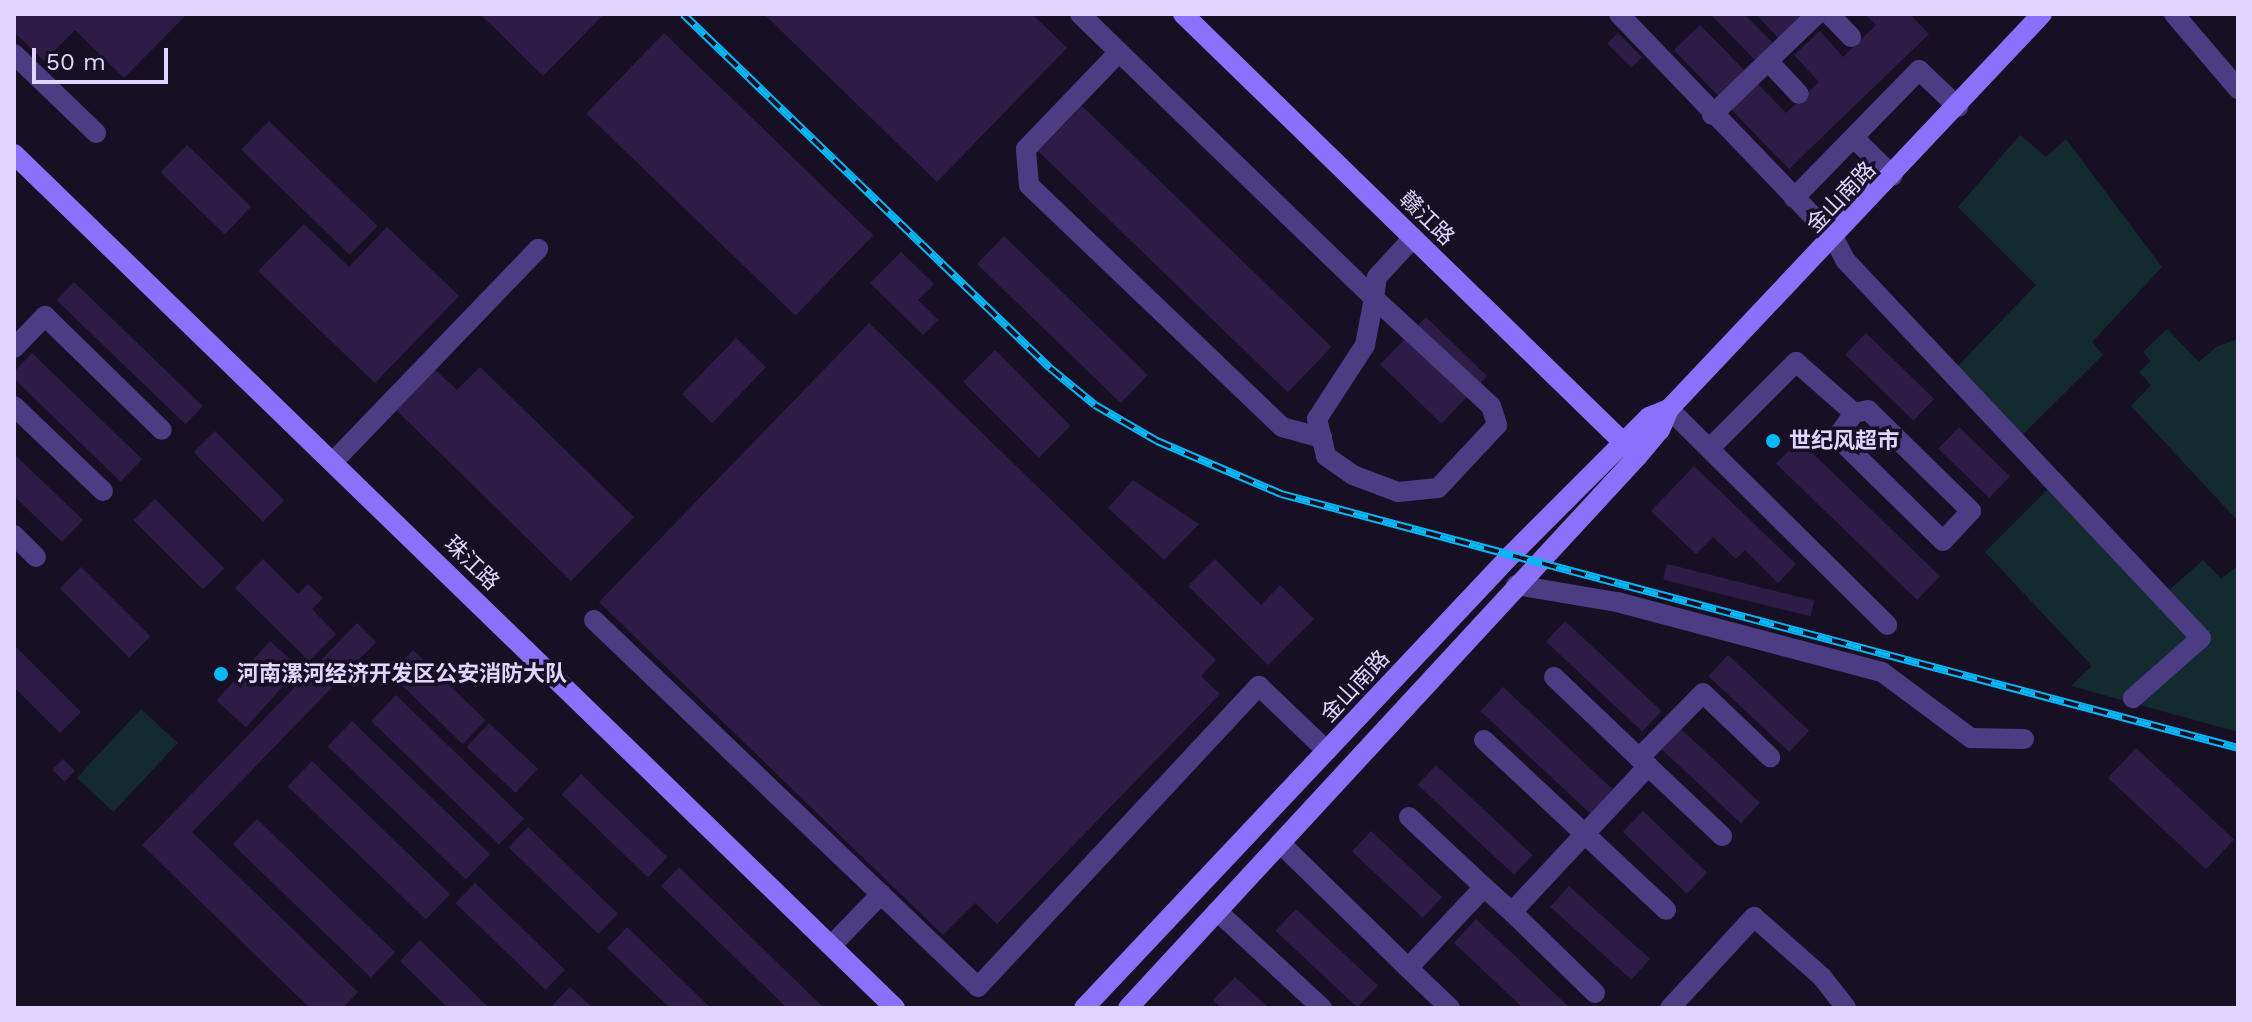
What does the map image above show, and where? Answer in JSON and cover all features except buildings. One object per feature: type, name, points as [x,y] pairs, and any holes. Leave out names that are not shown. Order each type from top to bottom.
[{"type":"main road","name":"赣江路","points":[[1183,14],[1630,449]]},
{"type":"main road","name":"金山南路","points":[[1128,1008],[1516,585],[1630,449],[1649,417],[1669,409],[1893,176],[2042,14]]},
{"type":"main road","name":"珠江路","points":[[14,154],[895,1008]]},
{"type":"main road","name":"金山南路","points":[[1084,1008],[1327,751],[1630,449]]},
{"type":"street","points":[[1080,14],[1374,298],[1491,406],[1497,425],[1438,488],[1398,492],[1326,456],[1317,419],[1365,345],[1374,298],[1377,277],[1413,238]]},
{"type":"street","points":[[1619,14],[1712,115],[1834,238],[1845,260],[2201,638],[2133,698]]},
{"type":"street","points":[[1712,115],[1817,14]]},
{"type":"street","points":[[1829,14],[1851,37]]},
{"type":"street","points":[[2174,14],[2238,89]]},
{"type":"street","points":[[1119,52],[1026,149],[1029,185],[1282,427],[1322,438]]},
{"type":"street","points":[[14,54],[96,133]]},
{"type":"street","points":[[1768,61],[1799,94]]},
{"type":"street","points":[[1794,198],[1919,70],[1958,107]]},
{"type":"street","points":[[1854,138],[1893,176]]},
{"type":"street","points":[[333,462],[538,249]]},
{"type":"street","points":[[14,348],[45,316],[162,430]]},
{"type":"street","points":[[1710,448],[1796,362],[1854,413]]},
{"type":"street","points":[[14,406],[103,491]]},
{"type":"street","points":[[1669,409],[1887,625]]},
{"type":"street","points":[[1868,410],[1971,511],[1943,541],[1837,437],[1854,413],[1868,410]]},
{"type":"street","points":[[14,535],[36,557]]},
{"type":"street","points":[[1516,585],[1617,602],[1882,672],[1971,738],[2024,739]]},
{"type":"street","points":[[594,620],[978,987],[1259,686],[1327,751]]},
{"type":"street","points":[[1554,677],[1722,836]]},
{"type":"street","points":[[1512,912],[1585,834],[1703,693],[1770,757]]},
{"type":"street","points":[[1484,740],[1666,910]]},
{"type":"street","points":[[1409,817],[1595,993]]},
{"type":"street","points":[[1280,843],[1450,1008]]},
{"type":"street","points":[[1408,968],[1484,887]]},
{"type":"street","points":[[832,945],[881,894]]},
{"type":"street","points":[[1217,911],[1322,1008]]},
{"type":"street","points":[[1670,1008],[1754,917],[1822,977],[1846,1008]]},
{"type":"green space","points":[[2020,135],[2046,157],[2066,139],[2162,267],[2092,342],[2103,355],[2020,437],[1955,369],[2036,285],[1958,207]]},
{"type":"green space","points":[[2167,329],[2199,362],[2216,347],[2238,339],[2238,521],[2131,406],[2151,385],[2139,372],[2151,361],[2143,352]]},
{"type":"green space","points":[[2052,485],[2159,599],[2203,560],[2221,579],[2238,565],[2238,732],[2071,686],[2092,666],[1985,552]]},
{"type":"green space","points":[[141,709],[178,743],[113,812],[77,778]]},
{"type":"railway","points":[[683,14],[1050,368],[1095,405],[1157,441],[1281,494],[2238,748]]},
{"type":"place","name":"世纪风超市","points":[[1773,441]]},
{"type":"place","name":"河南漯河经济开发区公安消防大队","points":[[221,674]]}]
